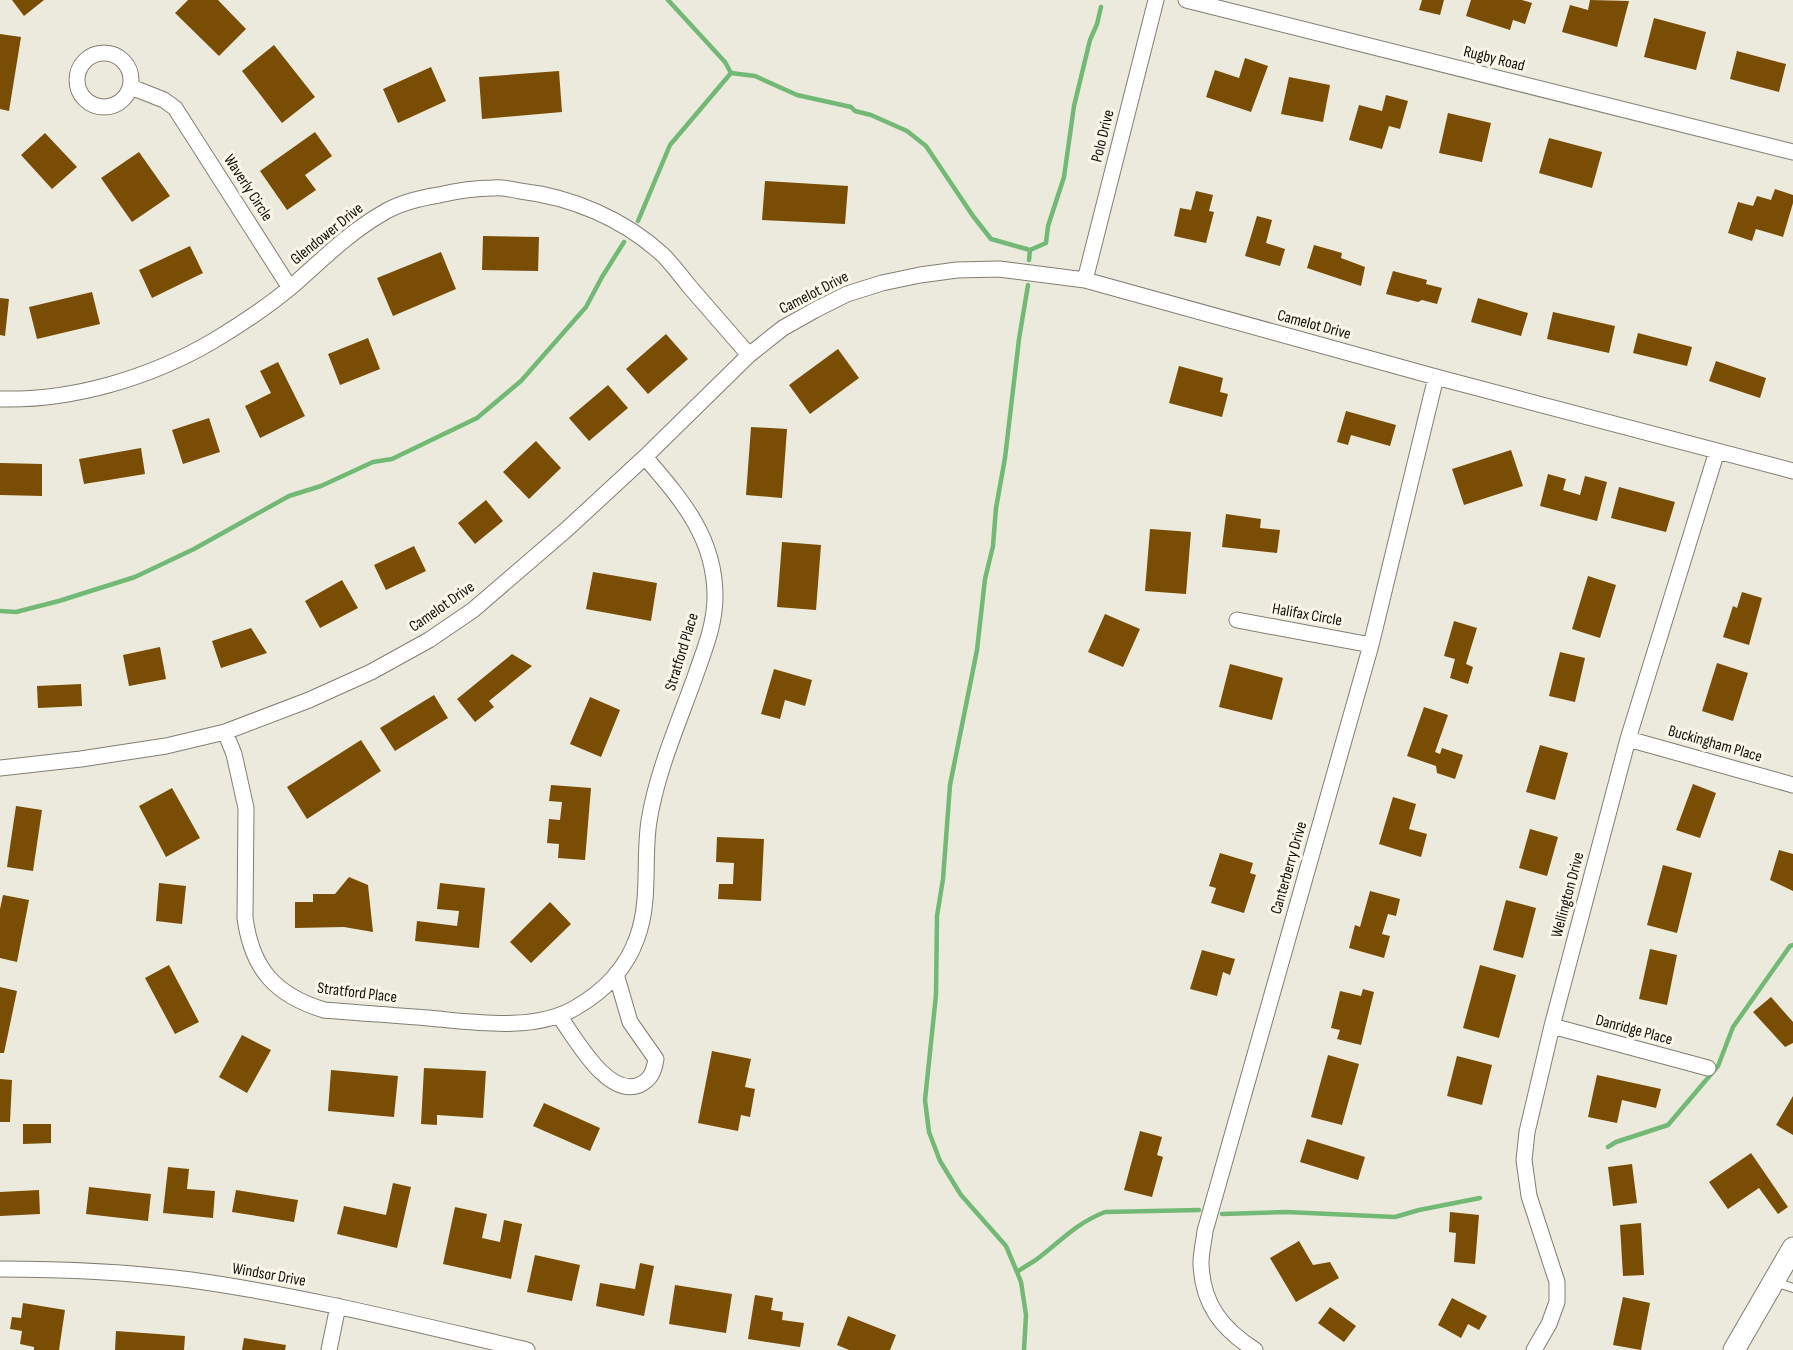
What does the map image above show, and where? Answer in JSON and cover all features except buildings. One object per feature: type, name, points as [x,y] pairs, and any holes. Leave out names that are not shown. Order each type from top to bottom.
[{"type":"street","name":"Polo Drive","points":[[1085,280],[1156,0]]},
{"type":"street","name":"Rugby Road","points":[[1186,0],[1793,152]]},
{"type":"street","name":"Waverly Circle","points":[[131,87],[164,100],[175,108],[290,288]]},
{"type":"street","name":"Glendower Drive","points":[[0,399],[62,394],[103,386],[145,373],[210,343],[240,325],[290,288],[332,249],[385,211],[418,198],[495,187],[534,192],[577,203],[620,223],[663,255],[748,355]]},
{"type":"street","name":"Camelot Drive","points":[[0,768],[166,746],[225,732],[309,700],[370,672],[429,640],[473,610],[560,536],[645,458],[748,355],[783,328],[847,294],[901,279],[957,270],[999,269],[1085,280],[1436,377],[1793,471]]},
{"type":"street","name":"Canterberry Drive","points":[[1255,1350],[1218,1320],[1205,1293],[1201,1262],[1205,1230],[1371,645],[1436,377]]},
{"type":"street","name":"Wellington Drive","points":[[1534,1350],[1549,1324],[1557,1302],[1557,1282],[1529,1196],[1524,1160],[1527,1132],[1552,1026],[1628,739],[1717,451]]},
{"type":"street","name":"Stratford Place","points":[[225,732],[234,754],[246,808],[245,918],[247,936],[253,954],[267,975],[284,993],[302,1003],[324,1010],[494,1023],[559,1016],[575,1008],[598,992],[622,968],[637,938],[645,907],[649,824],[653,798],[712,627],[715,595],[712,568],[706,546],[696,523],[681,500],[645,458]]},
{"type":"street","name":"Halifax Circle","points":[[1237,620],[1371,645]]},
{"type":"street","name":"Buckingham Place","points":[[1628,739],[1793,785]]},
{"type":"street","points":[[559,1016],[596,1068],[618,1085],[633,1088],[644,1083],[654,1073],[656,1059],[630,1022],[616,974]]},
{"type":"street","name":"Danridge Place","points":[[1552,1026],[1708,1068]]},
{"type":"street","points":[[1734,1350],[1783,1285],[1793,1248]]},
{"type":"street","name":"Windsor Drive","points":[[0,1269],[125,1273],[223,1285],[338,1306],[526,1350]]},
{"type":"street","points":[[329,1350],[338,1306]]},
{"type":"waterway","points":[[668,0],[725,62],[731,73]]},
{"type":"waterway","points":[[731,73],[755,76],[797,95],[851,107],[855,111],[871,115],[907,131],[926,146],[991,239],[1030,250],[1046,243],[1048,226],[1064,177],[1074,106],[1090,40],[1101,7]]},
{"type":"waterway","points":[[638,221],[670,145],[731,73]]},
{"type":"waterway","points":[[0,611],[16,612],[135,577],[194,549],[289,496],[321,486],[373,462],[392,459],[477,418],[521,381],[586,307],[624,242]]},
{"type":"waterway","points":[[1029,260],[1030,250]]},
{"type":"waterway","points":[[1024,1350],[1026,1315],[1021,1282],[1006,1246],[961,1195],[940,1161],[929,1132],[925,1100],[936,995],[937,916],[943,879],[950,785],[977,650],[985,579],[993,546],[996,508],[1005,458],[1019,339],[1028,285]]},
{"type":"waterway","points":[[1608,1147],[1616,1142],[1668,1125],[1718,1066],[1733,1027],[1790,946],[1793,945]]},
{"type":"waterway","points":[[1222,1214],[1286,1212],[1395,1217],[1480,1198]]},
{"type":"waterway","points":[[1017,1272],[1079,1226],[1105,1212],[1199,1210]]}]
